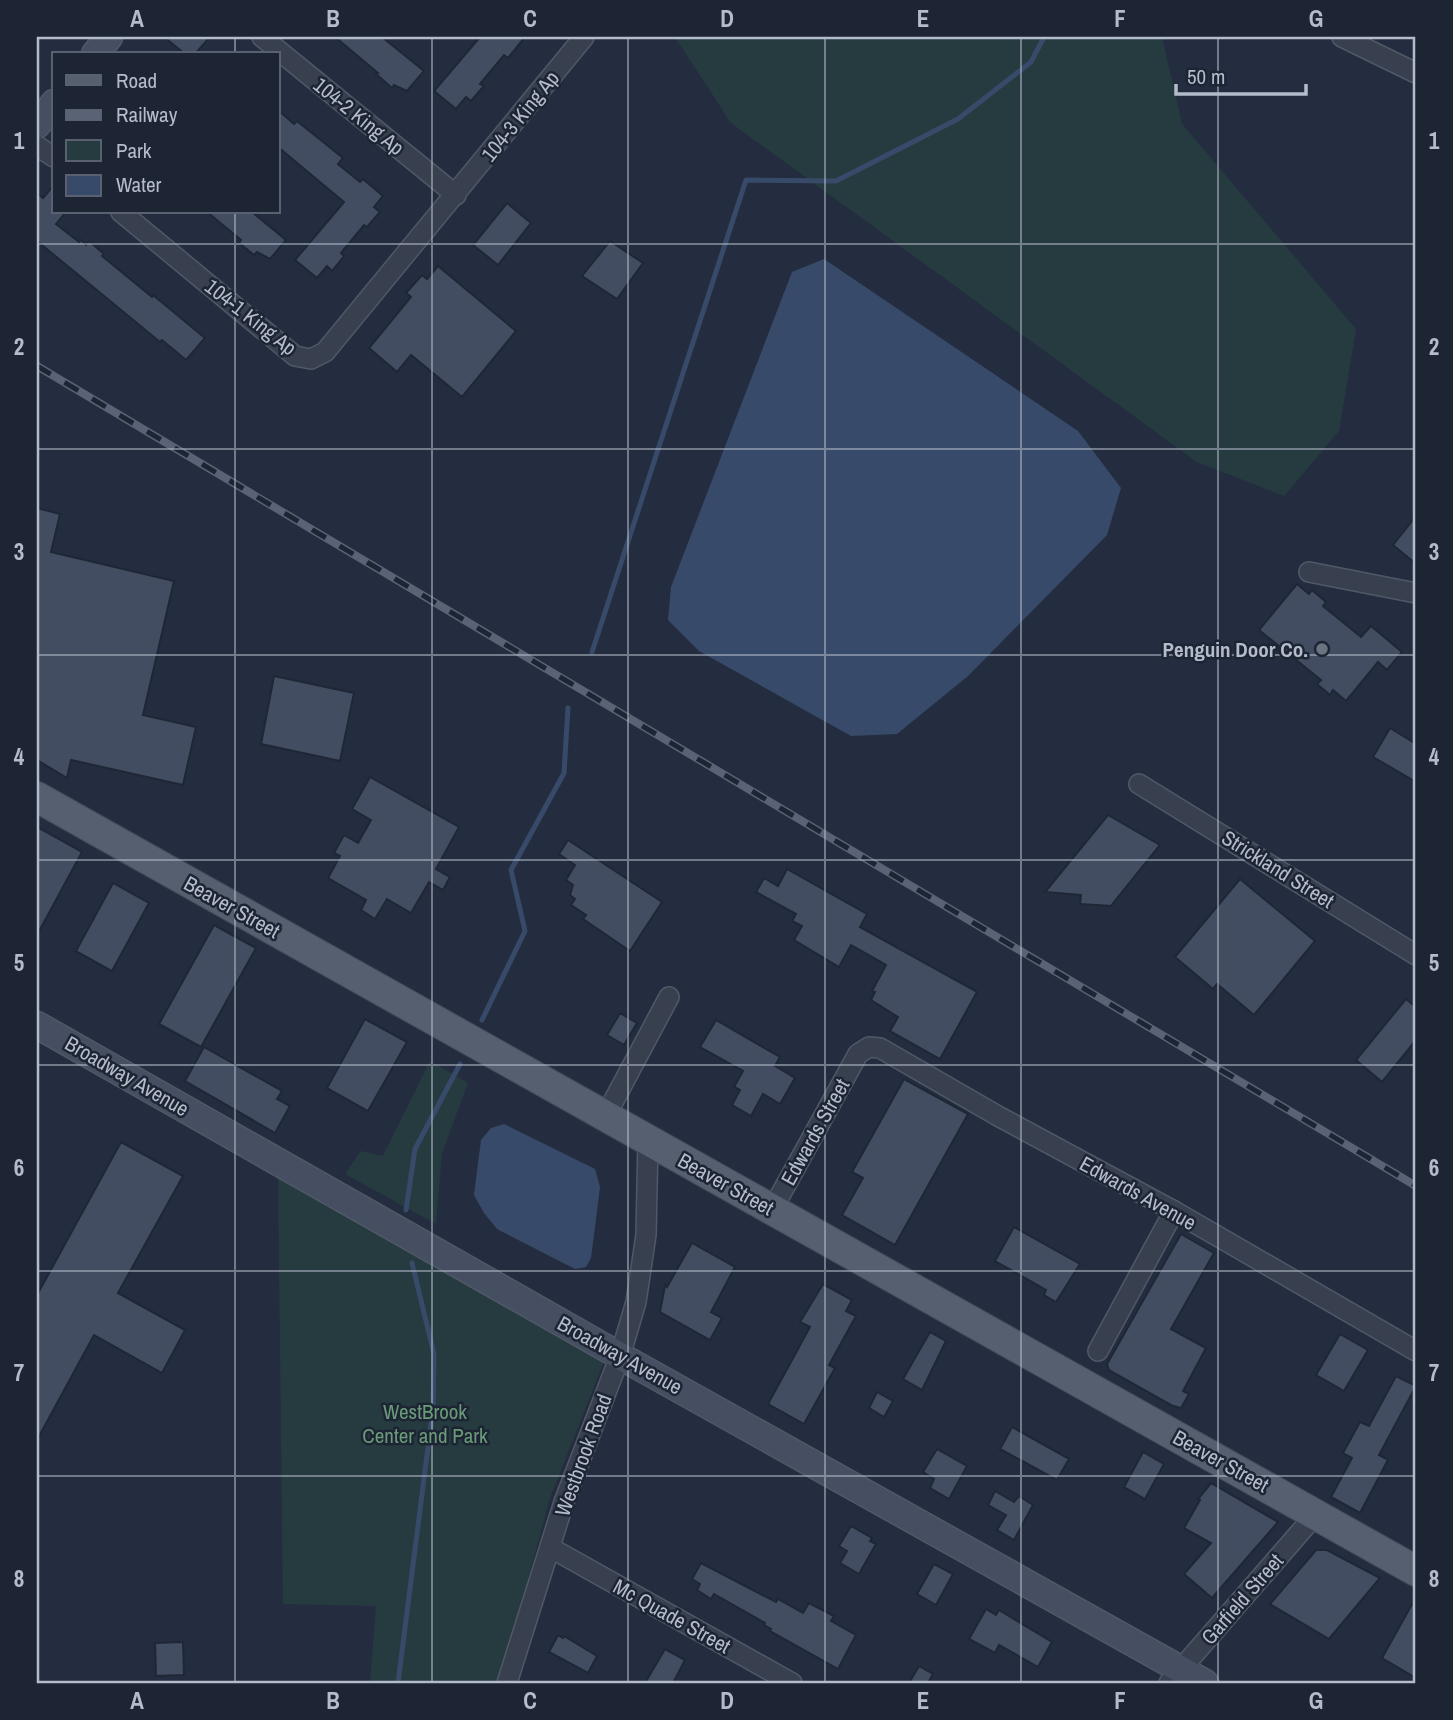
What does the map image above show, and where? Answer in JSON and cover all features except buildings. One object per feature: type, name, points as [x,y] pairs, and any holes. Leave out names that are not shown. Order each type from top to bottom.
[{"type":"main road","name":"Beaver Street","points":[[37,797],[1416,1571]]},
{"type":"street","points":[[97,52],[109,37]]},
{"type":"street","name":"104-2 King Ap","points":[[262,37],[456,195]]},
{"type":"street","name":"104-3 King Ap","points":[[456,195],[584,37]]},
{"type":"street","points":[[1342,37],[1416,73]]},
{"type":"street","points":[[37,125],[52,106]]},
{"type":"street","points":[[37,146],[52,156]]},
{"type":"street","name":"104-1 King Ap","points":[[123,214],[295,356],[311,359],[325,352],[456,195]]},
{"type":"street","points":[[1309,572],[1415,592]]},
{"type":"street","name":"Strickland Street","points":[[1139,784],[1415,951]]},
{"type":"street","points":[[605,1116],[669,997]]},
{"type":"street","name":"Broadway Avenue","points":[[37,1025],[620,1356],[1175,1676],[1205,1683]]},
{"type":"street","name":"Edwards Avenue","points":[[858,1054],[869,1047],[880,1048],[1416,1351]]},
{"type":"street","name":"Edwards Street","points":[[772,1210],[858,1054]]},
{"type":"street","name":"Westbrook Road","points":[[507,1683],[564,1502],[620,1356],[636,1302],[646,1236],[648,1140]]},
{"type":"street","points":[[1098,1351],[1174,1212]]},
{"type":"street","name":"Garfield Street","points":[[1175,1676],[1316,1514]]},
{"type":"street","name":"Mc Quade Street","points":[[551,1548],[792,1683]]},
{"type":"green space","points":[[675,37],[1162,37],[1182,124],[1356,329],[1339,431],[1284,496],[1197,462],[731,123]]},
{"type":"green space","points":[[430,1061],[468,1083],[442,1153],[436,1224],[345,1174],[361,1151],[383,1156]]},
{"type":"green space","name":"WestBrook Center and Park","points":[[278,1172],[605,1359],[550,1498],[500,1683],[370,1683],[376,1606],[283,1604]]},
{"type":"water","points":[[824,259],[1078,431],[1121,488],[1107,535],[968,676],[897,734],[851,736],[699,651],[668,620],[671,587],[792,272]]},
{"type":"water","points":[[504,1124],[595,1169],[600,1187],[591,1258],[586,1267],[575,1269],[497,1229],[484,1213],[474,1195],[481,1140],[491,1128]]},
{"type":"waterway","points":[[592,652],[746,180],[836,181],[958,119],[1031,62],[1044,37]]},
{"type":"waterway","points":[[482,1020],[525,931],[511,870],[564,773],[568,708]]},
{"type":"waterway","points":[[406,1210],[415,1149],[460,1064]]},
{"type":"waterway","points":[[398,1683],[433,1408],[434,1354],[412,1263]]},
{"type":"railway","points":[[37,366],[1416,1186]]},
{"type":"place","name":"Penguin Door Co.","points":[[1322,649]]}]
